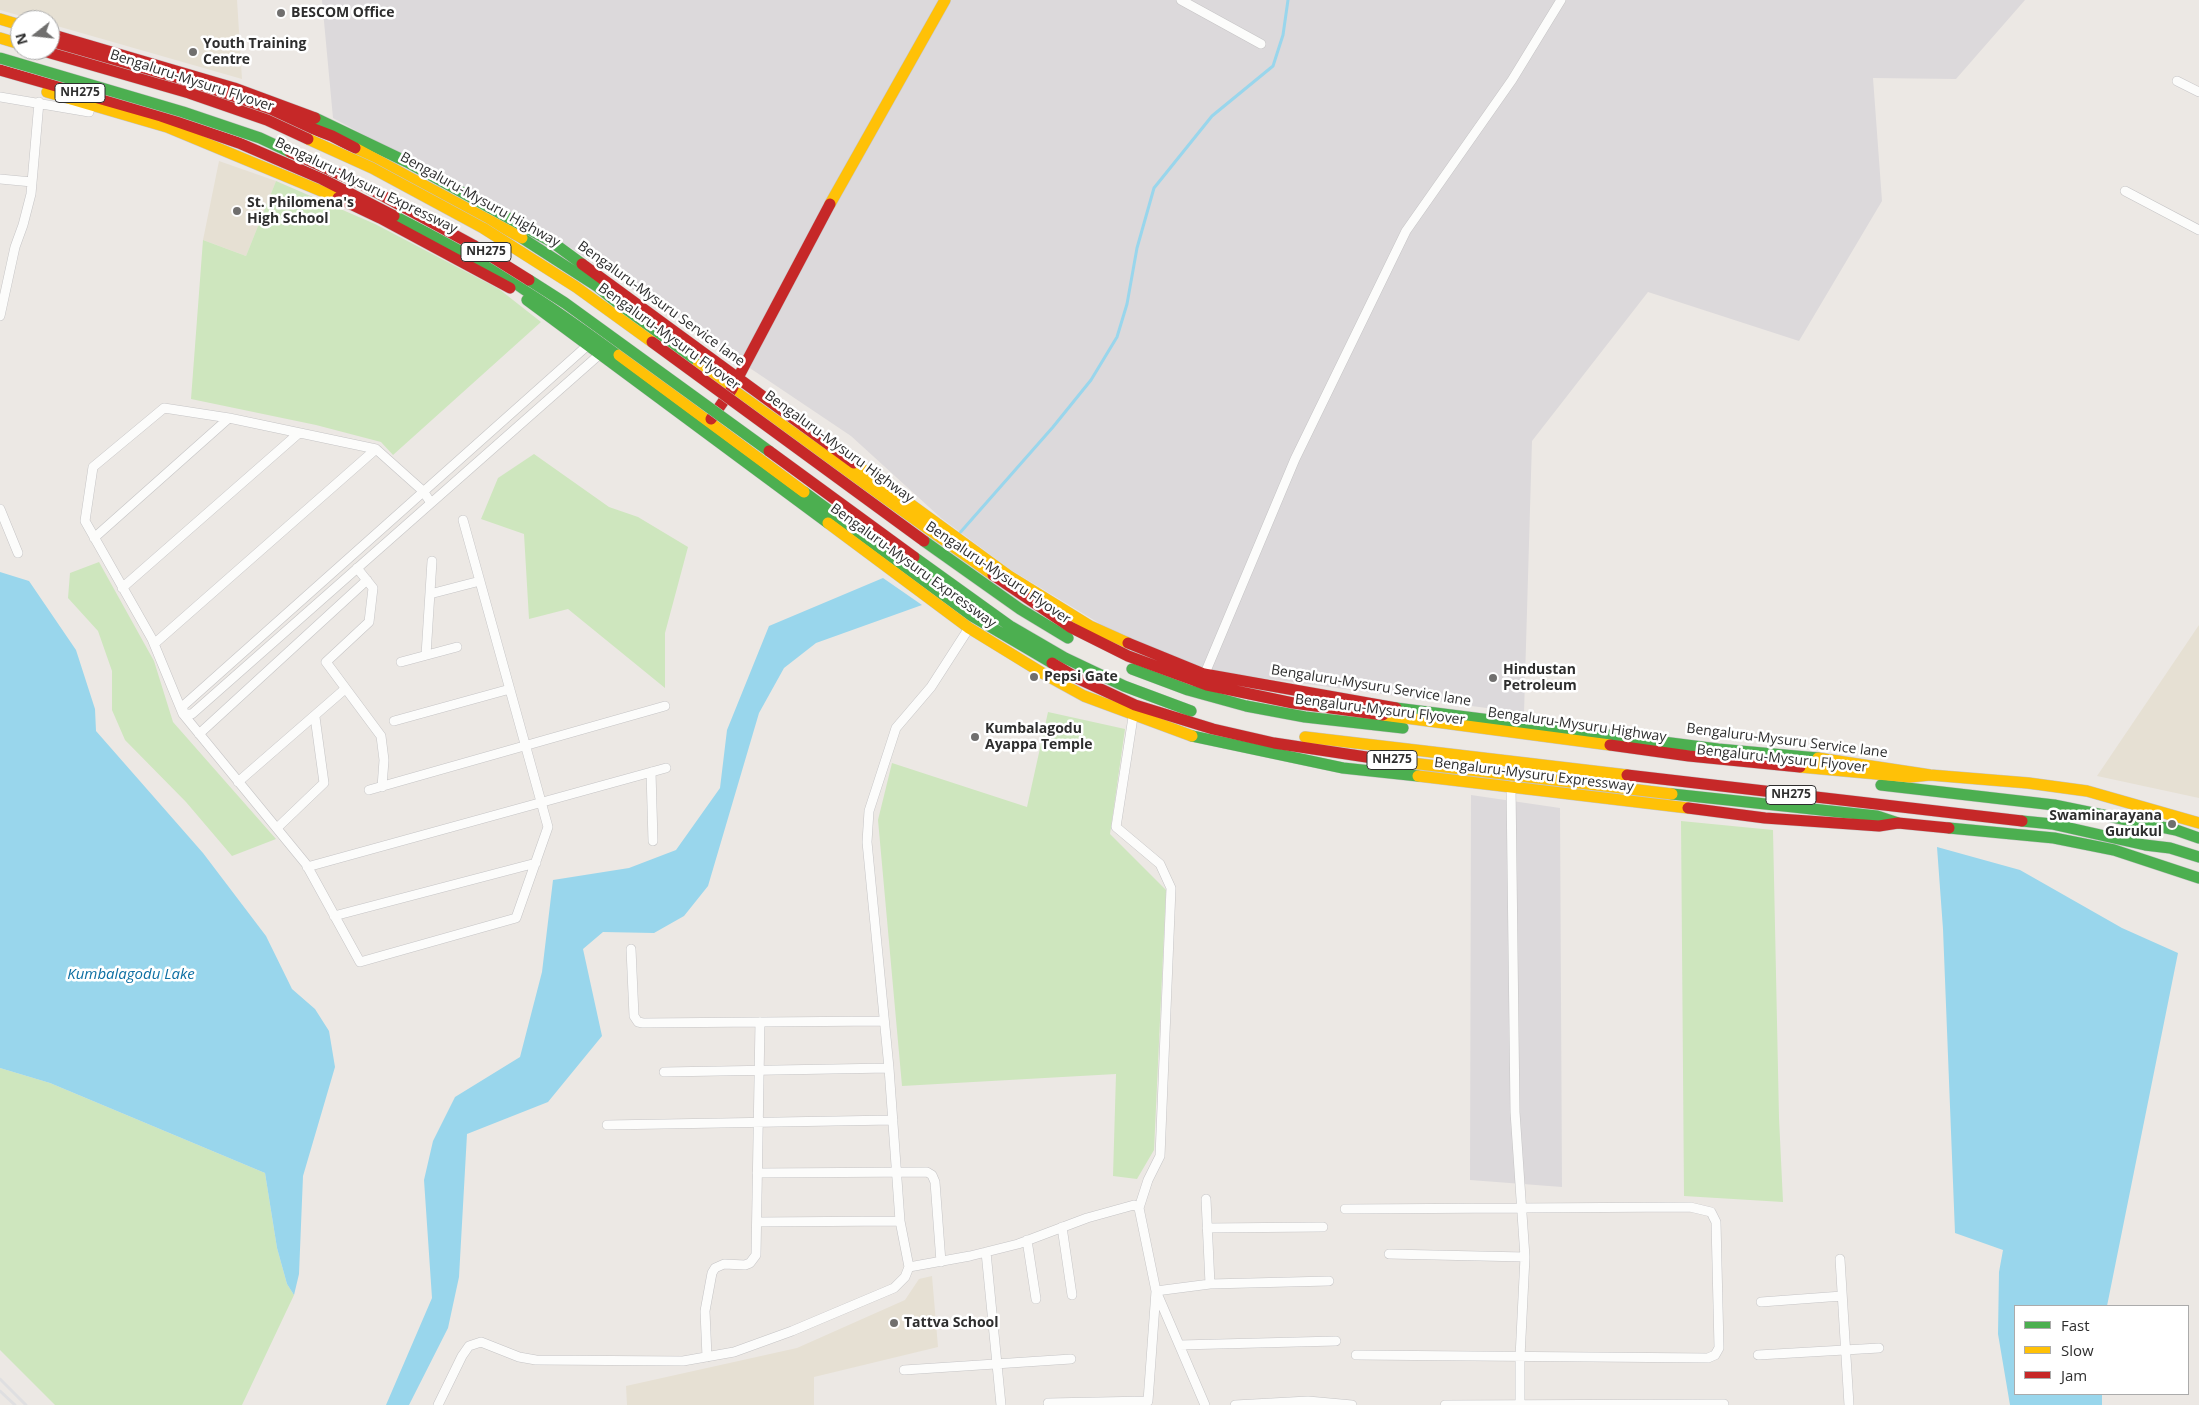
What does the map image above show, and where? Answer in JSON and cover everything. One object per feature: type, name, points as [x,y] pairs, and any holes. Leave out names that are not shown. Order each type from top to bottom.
[{"type":"main road","points":[[707,426],[735,384],[834,196],[945,0]]},
{"type":"main road","name":"NH275","points":[[60,37],[234,88],[309,115],[404,167]]},
{"type":"main road","name":"Bengaluru-Mysuru Highway","points":[[60,47],[238,100],[332,136],[404,167],[526,240],[598,287],[657,334],[735,384],[1070,627],[1128,656],[1293,703],[1689,756],[1883,775],[1910,777],[1930,775],[2028,783],[2087,792],[2199,823]]},
{"type":"main road","name":"Bengaluru-Mysuru Flyover","points":[[60,56],[188,93],[267,120],[364,164],[483,228],[576,287],[875,506],[1020,609],[1074,641],[1159,680],[1216,698],[1305,717],[2054,805],[2176,830],[2199,838]]},
{"type":"main road","name":"Bengaluru-Mysuru Expressway","points":[[0,58],[183,112],[260,138],[363,185],[447,230],[565,303],[1010,626],[1072,662],[1152,698],[1241,725],[1302,736],[2052,824],[2145,845],[2170,848],[2199,857]]},
{"type":"main road","name":"Bengaluru-Mysuru Expressway","points":[[0,70],[161,116],[231,140],[281,160],[382,214],[506,285],[600,354],[707,426]]},
{"type":"main road","name":"Bengaluru-Mysuru Expressway","points":[[0,78],[160,124],[382,214],[489,265],[589,333],[707,426],[916,581],[1079,680],[1135,705],[1212,729],[1274,743],[1371,758],[1877,816],[1898,823],[2054,838],[2114,850],[2198,875]]},
{"type":"main road","points":[[382,214],[404,167]]},
{"type":"main road","name":"Bengaluru-Mysuru Expressway","points":[[916,581],[969,628],[1044,674],[1084,696],[1187,736],[1343,768],[1511,786],[1765,818],[1879,826],[1898,823]]},
{"type":"street","points":[[1181,0],[1261,44]]},
{"type":"street","points":[[1203,678],[1295,459],[1406,230],[1512,80],[1561,0]]},
{"type":"street","points":[[2177,81],[2199,92]]},
{"type":"street","points":[[0,97],[22,102],[39,102],[89,112],[91,105]]},
{"type":"street","points":[[0,316],[15,246],[24,225],[31,194],[39,102]]},
{"type":"street","points":[[0,179],[32,182]]},
{"type":"street","points":[[2125,191],[2199,230]]},
{"type":"street","points":[[183,714],[183,706],[588,345]]},
{"type":"street","points":[[183,714],[192,714],[600,354]]},
{"type":"street","points":[[432,503],[423,491],[376,449],[229,418],[164,408],[93,467],[84,521],[154,644],[183,714],[307,866],[360,962],[516,918],[548,827],[463,520]]},
{"type":"street","points":[[94,538],[229,418]]},
{"type":"street","points":[[122,588],[299,433]]},
{"type":"street","points":[[154,644],[376,449]]},
{"type":"street","points":[[0,509],[18,553]]},
{"type":"street","points":[[426,655],[432,561]]},
{"type":"street","points":[[357,568],[374,588],[369,622],[326,662],[381,736],[384,760],[382,787]]},
{"type":"street","points":[[199,734],[367,580]]},
{"type":"street","points":[[430,594],[480,581]]},
{"type":"street","points":[[438,1405],[462,1356],[469,1346],[481,1342],[519,1357],[536,1360],[666,1362],[707,1357],[742,1349],[878,1295],[894,1288],[905,1277],[909,1267],[900,1221],[889,1068],[867,842],[869,811],[896,728],[931,687],[969,628]]},
{"type":"street","points":[[401,662],[457,647]]},
{"type":"street","points":[[238,782],[346,689]]},
{"type":"street","points":[[394,722],[510,689]]},
{"type":"street","points":[[369,790],[665,706]]},
{"type":"street","points":[[1133,716],[1116,827],[1160,864],[1171,888],[1160,1156],[1148,1180],[1139,1208],[1156,1291],[1205,1405]]},
{"type":"street","points":[[276,828],[324,783],[315,717]]},
{"type":"street","points":[[307,866],[666,768]]},
{"type":"street","points":[[651,772],[653,841]]},
{"type":"street","points":[[1511,786],[1515,1112],[1523,1208],[1524,1257],[1520,1404]]},
{"type":"street","points":[[334,916],[536,863]]},
{"type":"street","points":[[632,949],[634,1016],[638,1022],[884,1021]]},
{"type":"street","points":[[707,1357],[705,1311],[712,1273],[715,1268],[724,1264],[745,1265],[754,1260],[756,1255],[760,1022]]},
{"type":"street","points":[[664,1072],[889,1068]]},
{"type":"street","points":[[607,1125],[893,1120]]},
{"type":"street","points":[[757,1173],[927,1172],[932,1175],[935,1182],[941,1262]]},
{"type":"street","points":[[1206,1199],[1210,1284]]},
{"type":"street","points":[[909,1267],[986,1252],[1027,1240],[1120,1207],[1134,1205],[1139,1208]]},
{"type":"street","points":[[1345,1209],[1690,1207],[1711,1212],[1716,1222],[1719,1348],[1715,1355],[1708,1358],[1356,1355]]},
{"type":"street","points":[[757,1222],[900,1221]]},
{"type":"street","points":[[1062,1227],[1072,1295]]},
{"type":"street","points":[[1207,1228],[1323,1227]]},
{"type":"street","points":[[1027,1240],[1036,1299]]},
{"type":"street","points":[[986,1252],[1001,1405]]},
{"type":"street","points":[[1389,1254],[1524,1257]]},
{"type":"street","points":[[1840,1259],[1849,1405]]},
{"type":"street","points":[[1156,1291],[1210,1284],[1329,1281]]},
{"type":"street","points":[[1048,1403],[1148,1401],[1156,1291]]},
{"type":"street","points":[[1761,1302],[1842,1296]]},
{"type":"street","points":[[1180,1345],[1336,1341]]},
{"type":"street","points":[[1758,1355],[1879,1348]]},
{"type":"street","points":[[904,1370],[1071,1359]]},
{"type":"street","points":[[1235,1405],[1308,1401],[1352,1405]]},
{"type":"street","points":[[1445,1405],[1724,1404]]},
{"type":"shaded area","name":"Youth Training Centre","points":[[0,0],[237,0],[242,79],[60,27],[60,10],[10,10],[10,13],[0,10]]},
{"type":"shaded area","points":[[322,0],[2025,0],[1956,79],[1873,78],[1882,201],[1799,341],[1648,292],[1532,441],[1524,713],[1202,670],[1102,625],[1011,570],[941,518],[851,436],[571,248],[333,118]]},
{"type":"shaded area","name":"St. Philomena's High School","points":[[219,161],[276,181],[246,256],[203,240]]},
{"type":"shaded area","points":[[2199,625],[2199,798],[2097,776]]},
{"type":"shaded area","points":[[1471,795],[1560,808],[1562,1187],[1470,1180]]},
{"type":"shaded area","name":"Tattva School","points":[[932,1276],[938,1347],[814,1377],[814,1405],[627,1405],[626,1386],[797,1348],[905,1300],[919,1279]]},
{"type":"green space","points":[[276,181],[375,224],[499,289],[541,322],[393,455],[381,442],[316,425],[191,399],[203,240],[246,256]]},
{"type":"green space","points":[[534,454],[609,507],[638,517],[688,547],[665,633],[665,688],[568,609],[529,619],[524,534],[481,519],[498,478]]},
{"type":"green space","points":[[99,562],[154,661],[173,722],[276,839],[232,856],[186,802],[125,740],[112,710],[112,671],[98,631],[68,598],[70,573]]},
{"type":"green space","points":[[1048,712],[1125,729],[1110,834],[1166,890],[1154,1150],[1137,1179],[1113,1176],[1116,1074],[902,1086],[878,820],[892,763],[1027,807]]},
{"type":"green space","points":[[1681,821],[1773,830],[1779,1118],[1783,1202],[1684,1196]]},
{"type":"green space","points":[[0,1068],[50,1083],[265,1173],[277,1248],[287,1284],[294,1295],[242,1405],[55,1405],[0,1350]]},
{"type":"water","name":"Kumbalagodu Lake","points":[[0,572],[29,581],[76,650],[95,709],[96,731],[203,853],[266,936],[292,989],[315,1009],[329,1031],[335,1067],[303,1176],[299,1274],[294,1295],[287,1284],[277,1248],[265,1173],[50,1083],[0,1068]]},
{"type":"water","points":[[883,578],[922,605],[816,643],[784,668],[759,713],[708,886],[684,916],[654,933],[603,932],[583,949],[602,1036],[548,1102],[467,1134],[459,1277],[448,1328],[409,1405],[386,1405],[432,1298],[424,1180],[433,1141],[455,1097],[520,1057],[542,972],[553,880],[629,868],[676,850],[720,788],[727,730],[769,626]]},
{"type":"water","points":[[1937,847],[2020,870],[2122,928],[2178,953],[2107,1305],[2014,1305],[2014,1395],[2102,1395],[2102,1405],[2010,1405],[1998,1334],[1999,1272],[2003,1250],[1955,1233],[1943,929]]},
{"type":"waterway","points":[[958,535],[1053,427],[1091,380],[1117,337],[1127,304],[1137,248],[1154,188],[1212,116],[1273,66],[1283,35],[1288,0]]},
{"type":"railway","points":[[0,1379],[26,1405]]},
{"type":"railway","points":[[0,1391],[15,1405]]},
{"type":"traffic: fast","points":[[0,58],[183,112],[260,138],[290,152]]},
{"type":"traffic: fast","points":[[315,118],[407,162],[552,242],[582,264]]},
{"type":"traffic: fast","points":[[394,216],[489,265],[619,355]]},
{"type":"traffic: fast","points":[[522,238],[598,287],[657,335],[698,365]]},
{"type":"traffic: fast","points":[[529,280],[565,303],[769,451]]},
{"type":"traffic: fast","points":[[527,300],[828,523]]},
{"type":"traffic: fast","points":[[804,492],[972,616],[1052,663]]},
{"type":"traffic: fast","points":[[924,541],[1020,609],[1068,638]]},
{"type":"traffic: fast","points":[[914,557],[1010,626],[1065,658],[1124,686],[1191,711]]},
{"type":"traffic: fast","points":[[1132,669],[1188,690],[1246,706],[1305,717],[1403,728]]},
{"type":"traffic: fast","points":[[1396,708],[1718,749],[1818,758]]},
{"type":"traffic: fast","points":[[1192,736],[1343,768],[1418,776]]},
{"type":"traffic: fast","points":[[1881,785],[2054,805],[2176,830],[2199,838]]},
{"type":"traffic: fast","points":[[1672,794],[1877,816],[1898,823]]},
{"type":"traffic: fast","points":[[2022,821],[2052,824],[2145,845],[2170,848],[2199,857]]},
{"type":"traffic: fast","points":[[1949,828],[2054,838],[2114,850],[2199,878]]},
{"type":"traffic: slow","points":[[830,204],[945,0]]},
{"type":"traffic: slow","points":[[0,19],[10,22]]},
{"type":"traffic: slow","points":[[0,38],[10,41]]},
{"type":"traffic: slow","points":[[47,92],[167,127],[338,198]]},
{"type":"traffic: slow","points":[[308,139],[372,168],[483,228],[576,287],[652,342]]},
{"type":"traffic: slow","points":[[355,148],[522,238]]},
{"type":"traffic: slow","points":[[619,355],[804,492]]},
{"type":"traffic: slow","points":[[698,365],[993,575]]},
{"type":"traffic: slow","points":[[854,463],[1009,576],[1090,626],[1128,643]]},
{"type":"traffic: slow","points":[[828,523],[969,628],[1044,674],[1084,696],[1192,736]]},
{"type":"traffic: slow","points":[[1383,715],[1610,745]]},
{"type":"traffic: slow","points":[[1305,737],[1627,775]]},
{"type":"traffic: slow","points":[[1818,758],[1930,775],[2028,783],[2087,791],[2199,823]]},
{"type":"traffic: slow","points":[[1386,760],[1672,794]]},
{"type":"traffic: slow","points":[[1800,767],[1910,777],[1930,775]]},
{"type":"traffic: slow","points":[[1418,776],[1688,808]]},
{"type":"traffic: jam","points":[[60,37],[234,88],[315,118]]},
{"type":"traffic: jam","points":[[60,47],[238,100],[332,136],[355,148]]},
{"type":"traffic: jam","points":[[60,56],[189,93],[267,120],[308,139]]},
{"type":"traffic: jam","points":[[0,70],[161,116],[239,143],[322,179],[394,216]]},
{"type":"traffic: jam","points":[[290,152],[363,185],[473,245],[529,280]]},
{"type":"traffic: jam","points":[[338,198],[380,218],[510,288]]},
{"type":"traffic: jam","points":[[711,419],[732,389],[830,204]]},
{"type":"traffic: jam","points":[[582,264],[854,463]]},
{"type":"traffic: jam","points":[[652,342],[924,541]]},
{"type":"traffic: jam","points":[[769,451],[914,557]]},
{"type":"traffic: jam","points":[[993,575],[1070,627],[1128,656],[1207,685],[1293,703],[1383,715]]},
{"type":"traffic: jam","points":[[1128,643],[1204,674],[1396,708]]},
{"type":"traffic: jam","points":[[1052,663],[1079,679],[1135,705],[1213,729],[1274,743],[1386,760]]},
{"type":"traffic: jam","points":[[1610,745],[1689,756],[1800,767]]},
{"type":"traffic: jam","points":[[1627,775],[2022,821]]},
{"type":"traffic: jam","points":[[1688,808],[1765,818],[1879,826],[1898,823],[1949,828]]},
{"type":"place","name":"BESCOM Office","points":[[281,13]]},
{"type":"place","name":"Youth Training Centre","points":[[193,52]]},
{"type":"place","name":"St. Philomena's High School","points":[[237,211]]},
{"type":"place","name":"Pepsi Gate","points":[[1034,677]]},
{"type":"place","name":"Hindustan Petroleum","points":[[1493,678]]},
{"type":"place","name":"Kumbalagodu Ayappa Temple","points":[[975,737]]},
{"type":"place","name":"Swaminarayana Gurukul","points":[[2172,824]]},
{"type":"place","name":"Tattva School","points":[[894,1323]]}]
